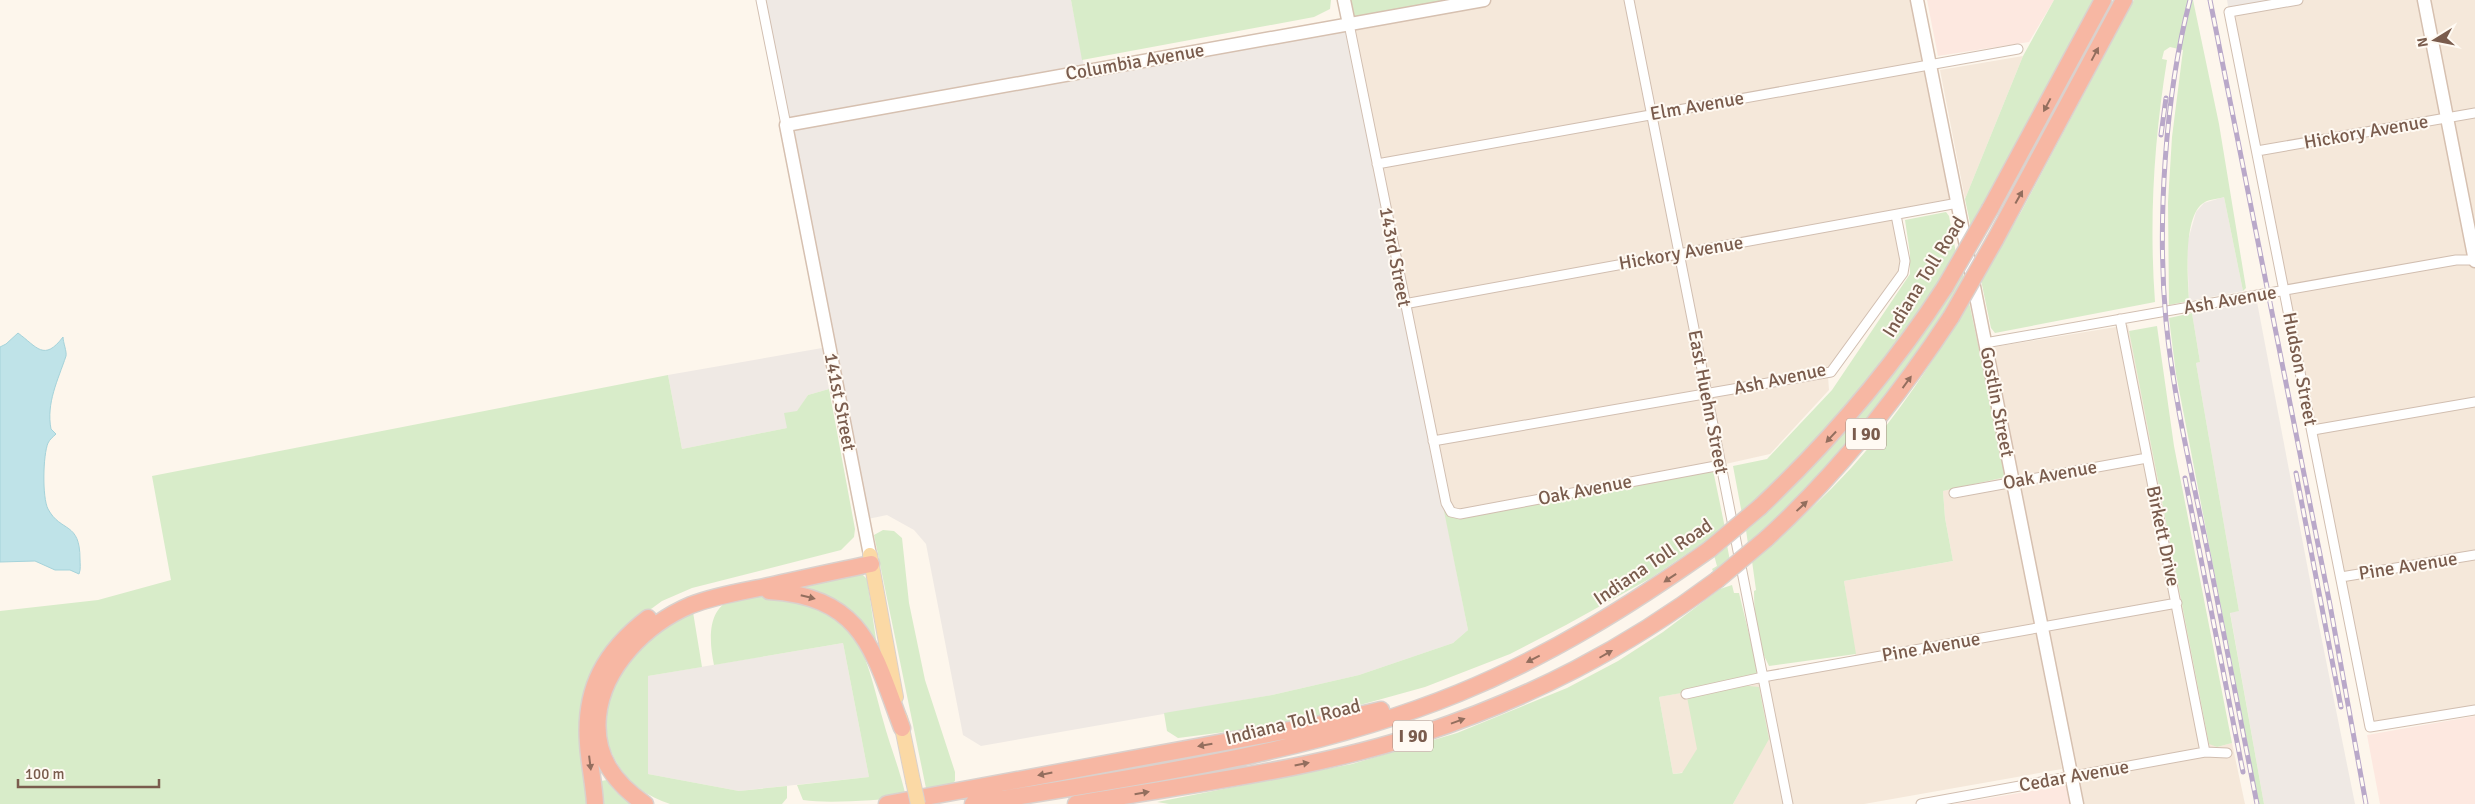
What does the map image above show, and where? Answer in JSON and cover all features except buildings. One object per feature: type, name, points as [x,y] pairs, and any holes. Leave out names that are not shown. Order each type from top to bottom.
[{"type":"highway","name":"Indiana Toll Road","points":[[973,804],[1271,750],[1363,726],[1459,693],[1508,671],[1584,631],[1622,609],[1710,549],[1800,470],[1844,423],[1886,373],[1945,286],[1990,209],[2103,0]]},
{"type":"highway","name":"Indiana Toll Road","points":[[1076,804],[1318,760],[1410,737],[1456,722],[1506,703],[1590,663],[1640,634],[1718,580],[1810,498],[1892,403],[1951,317],[1995,240],[2124,0]]},
{"type":"highway","points":[[645,804],[628,792],[615,779],[605,763],[599,745],[597,724],[599,702],[606,681],[640,638],[664,620],[691,605],[870,560]]},
{"type":"highway","points":[[595,804],[588,743],[587,714],[593,684],[607,659],[631,631],[653,614],[684,597],[712,586],[870,560]]},
{"type":"highway","points":[[725,595],[768,590],[788,592],[814,598],[836,608],[854,622],[867,642],[878,662],[902,728]]},
{"type":"highway","points":[[887,804],[1317,725],[1411,702],[1459,693]]},
{"type":"main road","name":"141st Street","points":[[870,560],[918,804]]},
{"type":"street","name":"141st Street","points":[[761,0],[870,560]]},
{"type":"street","name":"143rd Street","points":[[1344,0],[1404,304],[1446,503],[1451,512]]},
{"type":"street","name":"Columbia Avenue","points":[[786,125],[1484,0]]},
{"type":"street","name":"East Huehn Street","points":[[1629,0],[1788,804]]},
{"type":"street","name":"Gostlin Street","points":[[1918,0],[2077,804]]},
{"type":"street","name":"Hudson Street","points":[[2298,0],[2229,12],[2370,728],[2475,710]]},
{"type":"street","points":[[2424,0],[2475,260]]},
{"type":"street","name":"Elm Avenue","points":[[1377,164],[2018,49]]},
{"type":"street","name":"Hickory Avenue","points":[[2257,150],[2475,114]]},
{"type":"street","name":"Hickory Avenue","points":[[1404,304],[1958,203]]},
{"type":"street","name":"Ash Avenue","points":[[1433,441],[1831,372],[1903,273],[1905,261],[1896,215]]},
{"type":"street","name":"Ash Avenue","points":[[1986,343],[2456,260],[2475,260]]},
{"type":"street","name":"Birkett Drive","points":[[2120,319],[2205,752]]},
{"type":"street","points":[[2312,430],[2475,402]]},
{"type":"street","name":"Oak Avenue","points":[[1954,493],[2147,458]]},
{"type":"street","name":"Oak Avenue","points":[[1451,512],[1460,514],[1721,465]]},
{"type":"street","name":"Pine Avenue","points":[[2341,578],[2475,555]]},
{"type":"street","name":"Pine Avenue","points":[[1686,694],[1763,677],[2177,603]]},
{"type":"street","name":"Cedar Avenue","points":[[1921,804],[2205,752],[2227,753]]},
{"type":"shaded area","points":[[761,0],[1071,0],[1085,71],[1349,24],[1468,630],[1453,643],[1359,675],[1272,695],[981,746],[963,735],[926,544],[914,530],[887,515],[863,520]]},
{"type":"shaded area","points":[[1484,0],[1918,0],[1958,203],[1896,215],[1903,273],[1828,376],[1829,390],[1770,454],[1460,514],[1444,511],[1349,24]]},
{"type":"shaded area","points":[[1927,0],[2054,0],[2029,42],[1938,56]]},
{"type":"shaded area","points":[[2227,0],[2298,0],[2229,12]]},
{"type":"shaded area","points":[[2298,0],[2475,0],[2475,710],[2370,727],[2229,12]]},
{"type":"shaded area","points":[[2023,56],[1965,199],[1940,70]]},
{"type":"shaded area","points":[[2224,197],[2243,291],[2189,301],[2187,244],[2196,212],[2204,203]]},
{"type":"shaded area","points":[[2257,302],[2355,804],[2264,804],[2230,612],[2239,611],[2196,363],[2200,362],[2192,313]]},
{"type":"shaded area","points":[[2128,325],[2209,743],[2217,747],[2232,743],[2245,804],[2080,804],[1994,347]]},
{"type":"shaded area","points":[[822,348],[829,389],[808,395],[787,428],[682,449],[668,375]]},
{"type":"shaded area","points":[[2006,477],[2062,769],[1864,804],[1733,804],[1757,760],[1673,774],[1659,697],[1856,660],[1844,581],[1953,561],[1945,518],[1943,491]]},
{"type":"shaded area","points":[[843,643],[869,777],[739,791],[648,774],[648,676]]},
{"type":"shaded area","points":[[2475,716],[2475,804],[2380,804],[2367,735]]},
{"type":"shaded area","points":[[2066,785],[2070,804],[1954,804]]},
{"type":"green space","points":[[1071,0],[1331,0],[1330,9],[1314,17],[1082,60]]},
{"type":"green space","points":[[1344,0],[1484,0],[1349,24]]},
{"type":"green space","points":[[2054,0],[2093,0],[1971,228],[1965,199],[2023,56]]},
{"type":"green space","points":[[2134,0],[2193,0],[2219,124],[2246,288],[2243,291],[2224,197],[2205,202],[2198,209],[2193,219],[2188,248],[2189,301],[2169,305],[2168,202],[2172,137],[2183,50],[2170,47],[2164,51],[2162,59],[2167,60],[2159,120],[2154,181],[2153,272],[2155,302],[1995,333],[1991,328],[1981,280],[2021,212]]},
{"type":"green space","points":[[1946,212],[1949,216],[1956,253],[1911,323],[1859,392],[1831,425],[1742,514],[1733,466],[1767,459],[1832,390],[1910,274],[1910,254],[1905,220]]},
{"type":"green space","points":[[1963,272],[1964,279],[1944,312],[1880,406],[1817,478],[1748,544],[1746,530],[1809,471],[1864,409],[1915,344]]},
{"type":"green space","points":[[1969,302],[2006,477],[1943,491],[1945,518],[1953,561],[1844,581],[1856,654],[1769,666],[1757,629],[1754,600],[1754,591],[1756,590],[1752,561],[1816,504],[1869,448],[1914,388]]},
{"type":"green space","points":[[2192,313],[2200,362],[2196,363],[2239,611],[2230,613],[2264,804],[2259,804],[2176,374],[2169,318]]},
{"type":"green space","points":[[2157,326],[2174,446],[2232,743],[2217,747],[2209,744],[2129,331]]},
{"type":"green space","points":[[668,375],[682,449],[787,428],[784,413],[797,411],[808,395],[829,389],[855,529],[854,537],[841,550],[692,588],[662,601],[640,617],[597,664],[583,694],[579,724],[587,804],[0,804],[0,611],[98,600],[171,580],[152,476]]},
{"type":"green space","points":[[1712,465],[1725,528],[1651,578],[1510,654],[1425,687],[1295,723],[1178,738],[1167,731],[1164,713],[1272,695],[1359,675],[1453,643],[1468,630],[1444,511],[1451,512]]},
{"type":"green space","points":[[883,530],[894,531],[902,538],[909,603],[925,680],[955,772],[955,781],[950,786],[927,793],[874,535]]},
{"type":"green space","points":[[1727,545],[1730,561],[1714,573],[1712,569],[1717,566],[1714,555]]},
{"type":"green space","points":[[862,574],[867,579],[877,646],[861,623],[844,606],[823,595],[796,586]]},
{"type":"green space","points":[[1732,585],[1734,593],[1739,593],[1760,679],[1659,697],[1673,774],[1682,773],[1697,749],[1687,697],[1739,685],[1759,687],[1769,739],[1733,804],[1169,804],[1157,802],[1352,764],[1457,733],[1567,688],[1618,661],[1663,632],[1720,589]]},
{"type":"green space","points":[[761,597],[793,601],[817,608],[836,618],[849,630],[860,647],[868,667],[906,797],[839,802],[803,800],[797,785],[869,777],[843,643],[714,665],[711,645],[712,625],[720,608],[727,602],[737,598]]},
{"type":"green space","points":[[693,612],[702,667],[648,676],[648,774],[739,791],[787,786],[787,798],[782,804],[670,804],[654,798],[640,789],[627,777],[617,763],[607,739],[605,716],[609,694],[619,673],[652,638]]},
{"type":"green space","points":[[607,780],[617,793],[631,804],[602,804],[601,781]]},
{"type":"water","points":[[18,333],[40,350],[51,349],[63,337],[66,356],[51,401],[51,429],[56,434],[46,449],[44,486],[48,509],[58,522],[69,529],[77,539],[80,559],[79,574],[70,570],[55,570],[35,561],[0,562],[0,347]]},
{"type":"railway","points":[[2190,0],[2174,76],[2165,159],[2162,243],[2166,321],[2179,413],[2257,804]]},
{"type":"railway","points":[[2210,0],[2330,605],[2366,804]]},
{"type":"railway","points":[[2161,135],[2166,98]]},
{"type":"railway","points":[[2296,473],[2341,707]]},
{"type":"railway","points":[[2185,478],[2243,772]]}]
